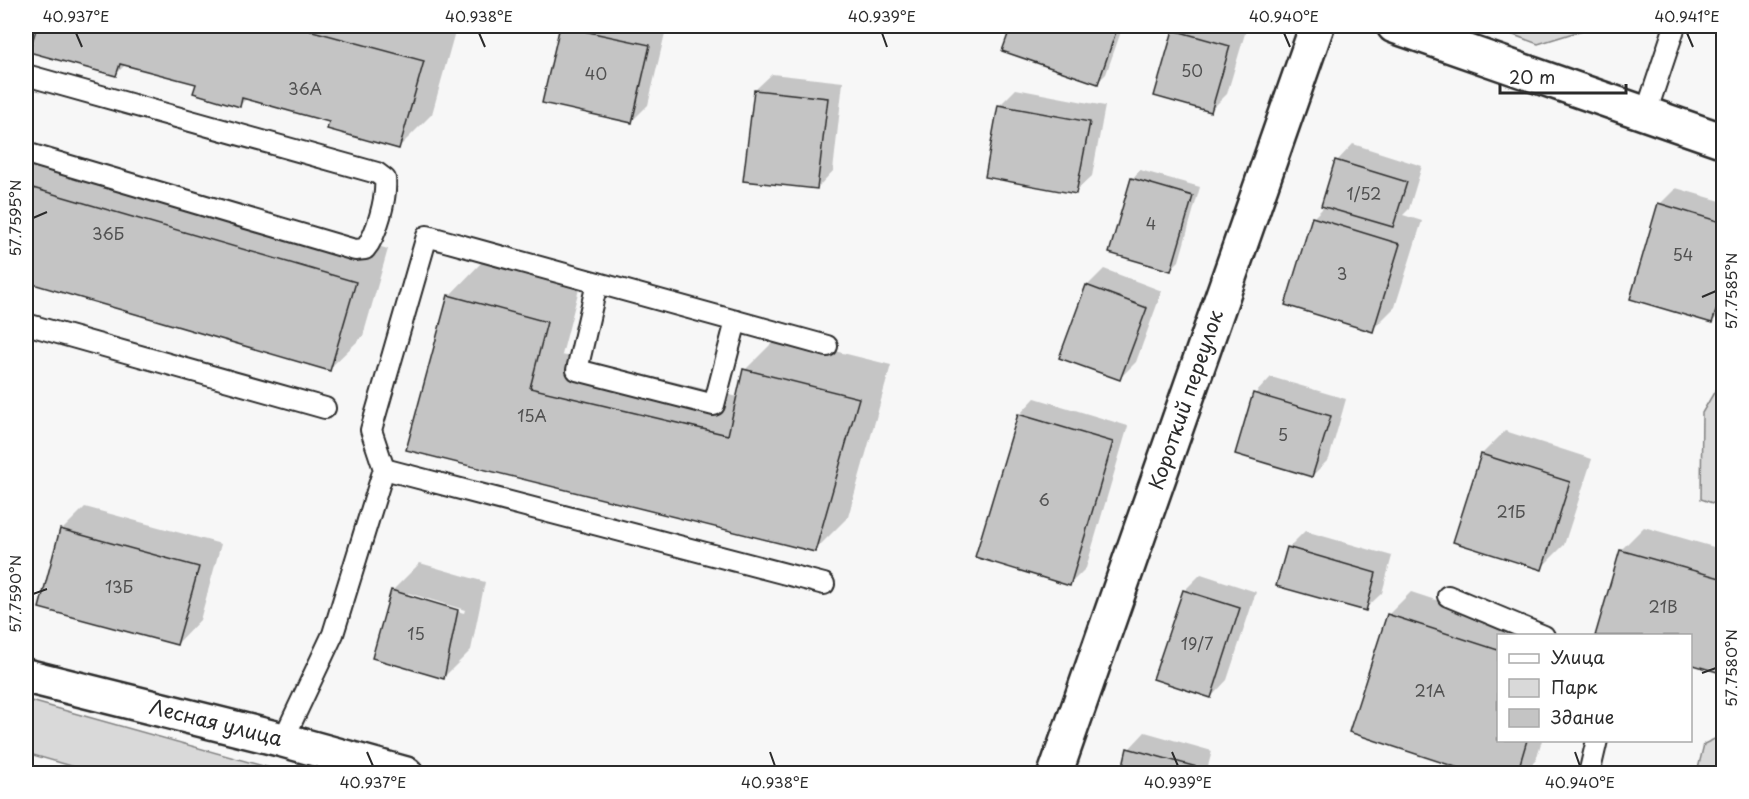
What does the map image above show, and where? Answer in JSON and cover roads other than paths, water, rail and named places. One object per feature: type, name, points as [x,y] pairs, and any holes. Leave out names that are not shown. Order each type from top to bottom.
[{"type":"street","name":"Короткий переулок","points":[[1055,774],[1317,26]]},
{"type":"street","points":[[1394,26],[1724,141]]},
{"type":"street","name":"Лесная улица","points":[[26,676],[283,740],[406,774]]},
{"type":"lane","points":[[1646,113],[1675,26]]},
{"type":"lane","points":[[26,75],[377,173],[386,179],[386,189],[372,240],[365,249],[355,250],[26,153]]},
{"type":"lane","points":[[283,740],[333,634],[384,469],[371,430],[427,236],[827,346]]},
{"type":"lane","points":[[597,284],[577,370],[714,405],[736,321]]},
{"type":"lane","points":[[26,324],[325,408]]},
{"type":"lane","points":[[384,469],[824,584]]},
{"type":"lane","points":[[1448,596],[1539,634]]},
{"type":"lane","points":[[1589,774],[1597,742]]}]
